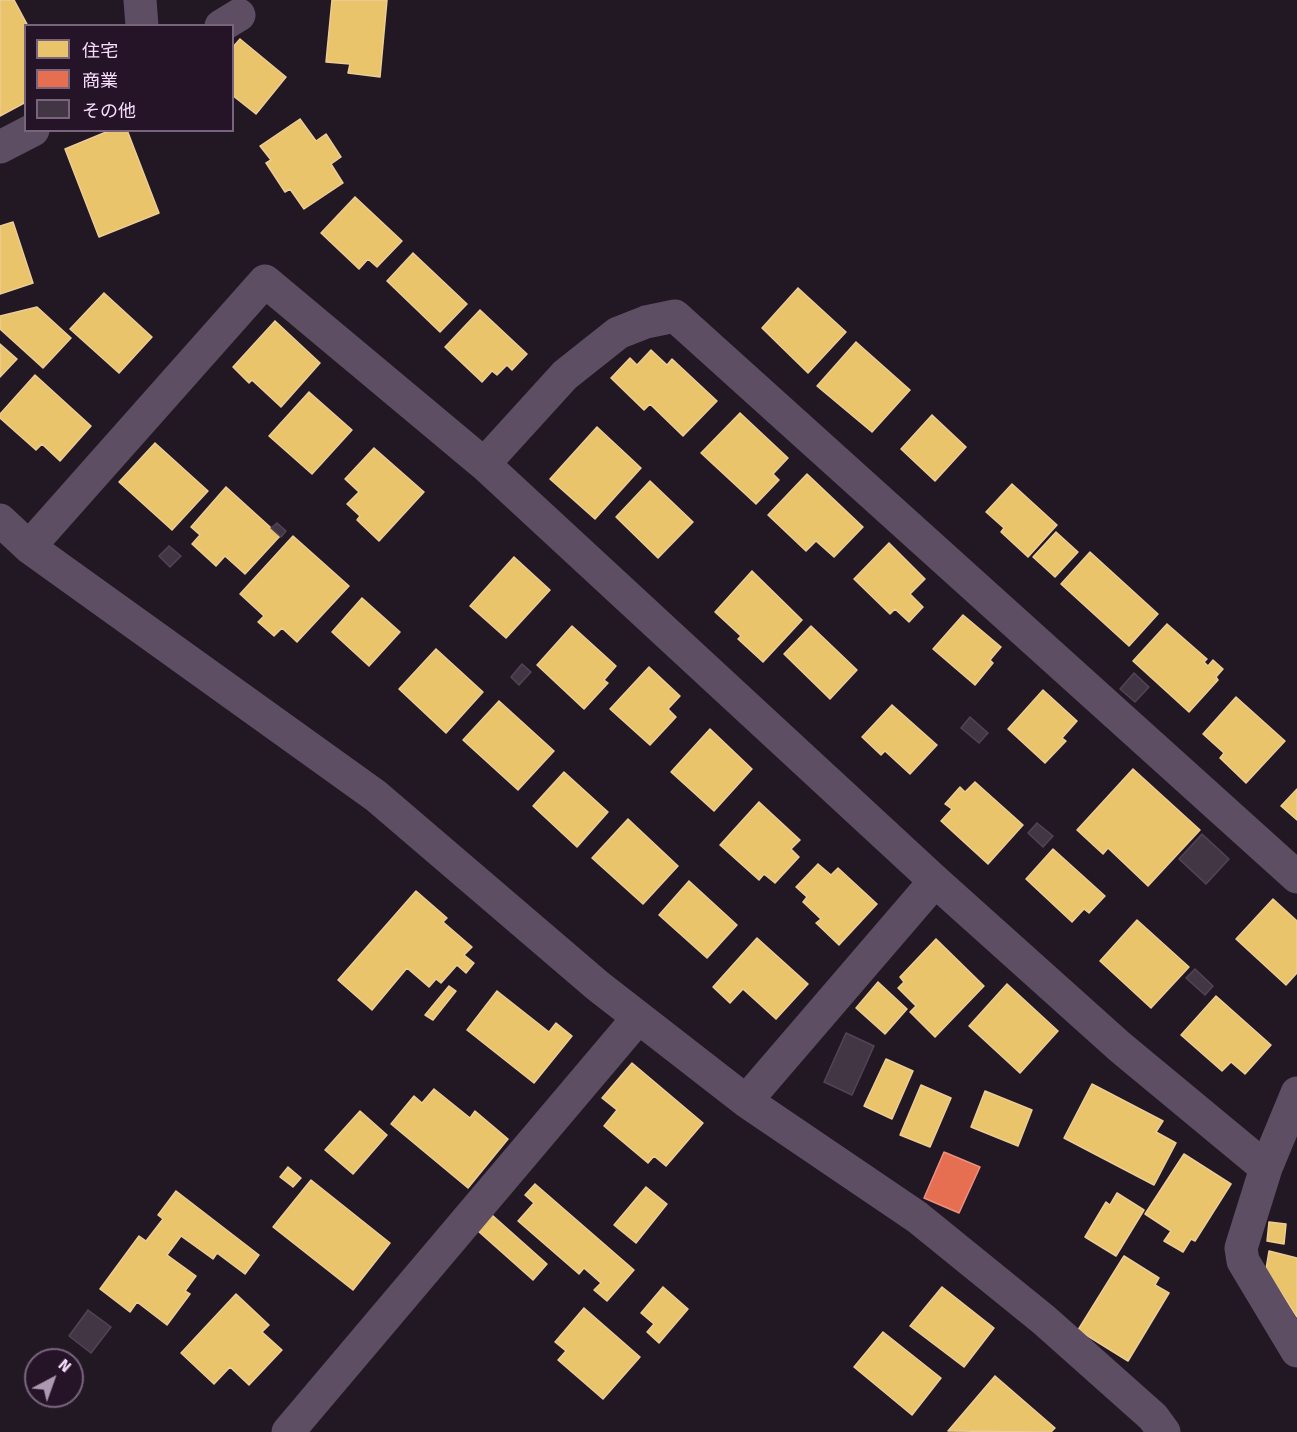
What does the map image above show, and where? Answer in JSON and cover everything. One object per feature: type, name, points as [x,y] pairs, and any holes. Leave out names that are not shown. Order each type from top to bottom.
[{"type":"street","points":[[140,0],[142,24]]},
{"type":"street","points":[[0,147],[29,132]]},
{"type":"street","points":[[29,547],[265,281],[484,464],[935,881],[1120,1047],[1266,1168]]},
{"type":"street","points":[[484,464],[565,375],[618,333],[646,322],[675,316],[1297,877]]},
{"type":"street","points":[[0,520],[29,547],[376,796],[638,1018],[746,1101],[917,1217],[1044,1320],[1153,1417],[1164,1432]]},
{"type":"street","points":[[746,1101],[935,881]]},
{"type":"street","points":[[288,1432],[638,1018]]},
{"type":"street","points":[[1297,1094],[1266,1168],[1242,1248],[1243,1261],[1297,1351]]},
{"type":"building: 住宅","points":[[0,0],[14,0],[27,24],[24,24],[24,103],[0,116]]},
{"type":"building: 住宅","points":[[332,0],[387,0],[380,77],[348,73],[350,64],[326,62]]},
{"type":"building: 住宅","points":[[240,39],[286,77],[256,114],[234,97],[234,46]]},
{"type":"building: 住宅","points":[[300,119],[316,141],[326,134],[341,157],[331,164],[343,183],[304,209],[290,189],[285,192],[266,163],[271,160],[260,146]]},
{"type":"building: 住宅","points":[[106,132],[128,132],[159,213],[99,237],[65,149]]},
{"type":"building: 住宅","points":[[355,197],[402,241],[377,267],[368,259],[359,269],[321,233]]},
{"type":"building: 住宅","points":[[13,222],[33,283],[0,294],[0,226]]},
{"type":"building: 住宅","points":[[413,253],[467,304],[440,332],[387,281]]},
{"type":"building: 住宅","points":[[798,288],[846,332],[808,373],[762,328]]},
{"type":"building: 住宅","points":[[104,293],[152,337],[119,373],[70,329]]},
{"type":"building: 住宅","points":[[37,307],[71,338],[43,368],[0,329],[0,316]]},
{"type":"building: 住宅","points":[[480,310],[527,354],[512,370],[507,365],[497,375],[492,371],[482,382],[445,347]]},
{"type":"building: 住宅","points":[[275,321],[320,363],[281,407],[252,380],[249,383],[233,367]]},
{"type":"building: 住宅","points":[[856,342],[910,390],[872,432],[817,386]]},
{"type":"building: 住宅","points":[[0,344],[17,359],[0,377]]},
{"type":"building: 住宅","points":[[651,350],[667,365],[672,359],[717,401],[683,436],[650,404],[644,410],[611,378],[630,358],[637,365]]},
{"type":"building: 住宅","points":[[35,375],[91,426],[60,461],[42,444],[36,450],[0,418],[0,414]]},
{"type":"building: 住宅","points":[[309,392],[352,430],[312,474],[269,436]]},
{"type":"building: 住宅","points":[[740,413],[788,458],[773,474],[779,480],[756,504],[701,453]]},
{"type":"building: 住宅","points":[[932,415],[966,447],[935,481],[901,449]]},
{"type":"building: 住宅","points":[[597,427],[641,468],[595,519],[550,479]]},
{"type":"building: 住宅","points":[[155,443],[208,491],[172,530],[119,482]]},
{"type":"building: 住宅","points":[[374,448],[424,492],[379,541],[357,520],[360,516],[347,504],[359,492],[345,479]]},
{"type":"building: 住宅","points":[[807,474],[863,527],[834,557],[816,541],[806,551],[768,515]]},
{"type":"building: 住宅","points":[[650,481],[693,522],[658,558],[616,517]]},
{"type":"building: 住宅","points":[[1012,484],[1057,525],[1028,557],[1001,532],[1004,528],[986,512]]},
{"type":"building: 住宅","points":[[226,487],[280,536],[245,574],[225,556],[216,566],[192,544],[200,535],[191,527]]},
{"type":"building: 住宅","points":[[1056,532],[1078,552],[1055,577],[1033,557]]},
{"type":"building: 住宅","points":[[293,536],[349,586],[297,642],[282,628],[274,636],[258,622],[264,616],[240,594]]},
{"type":"building: 住宅","points":[[889,543],[925,579],[910,594],[923,607],[909,622],[895,609],[890,614],[854,579]]},
{"type":"building: 住宅","points":[[1090,552],[1158,614],[1129,646],[1061,584]]},
{"type":"building: 住宅","points":[[514,557],[550,590],[506,638],[470,606]]},
{"type":"building: 住宅","points":[[752,571],[802,620],[763,662],[738,639],[741,636],[715,612]]},
{"type":"building: 住宅","points":[[362,598],[400,632],[369,666],[332,632]]},
{"type":"building: 住宅","points":[[963,615],[1001,647],[990,660],[993,663],[975,685],[933,649]]},
{"type":"building: 住宅","points":[[1167,624],[1207,659],[1204,662],[1208,666],[1213,660],[1223,669],[1216,677],[1218,680],[1189,712],[1133,661]]},
{"type":"building: 住宅","points":[[572,626],[616,666],[604,680],[608,683],[584,709],[537,665]]},
{"type":"building: 住宅","points":[[811,626],[857,670],[830,699],[784,654]]},
{"type":"building: 住宅","points":[[436,649],[483,692],[446,733],[399,689]]},
{"type":"building: 住宅","points":[[649,667],[680,696],[668,709],[676,717],[650,745],[610,709]]},
{"type":"building: 住宅","points":[[1043,690],[1077,721],[1062,738],[1066,741],[1045,763],[1008,729]]},
{"type":"building: 住宅","points":[[1236,697],[1285,741],[1246,783],[1220,758],[1224,753],[1203,734]]},
{"type":"building: 住宅","points":[[499,701],[554,751],[518,790],[463,740]]},
{"type":"building: 住宅","points":[[892,705],[937,745],[910,774],[885,751],[881,755],[862,737]]},
{"type":"building: 住宅","points":[[710,729],[752,769],[714,811],[671,772]]},
{"type":"building: 住宅","points":[[1133,769],[1200,830],[1148,886],[1108,848],[1103,854],[1077,830]]},
{"type":"building: 住宅","points":[[564,772],[608,812],[577,847],[533,806]]},
{"type":"building: 住宅","points":[[975,782],[1023,825],[988,864],[941,821],[952,809],[945,804],[960,787],[965,792]]},
{"type":"building: 住宅","points":[[1297,789],[1297,820],[1281,806]]},
{"type":"building: 住宅","points":[[759,802],[800,840],[791,849],[799,857],[775,883],[764,874],[759,880],[720,845]]},
{"type":"building: 住宅","points":[[628,819],[678,866],[643,904],[592,858]]},
{"type":"building: 住宅","points":[[1053,849],[1105,896],[1089,913],[1084,909],[1072,922],[1026,879]]},
{"type":"building: 住宅","points":[[818,864],[831,875],[838,868],[877,904],[839,945],[816,923],[821,919],[803,902],[807,897],[796,887]]},
{"type":"building: 住宅","points":[[689,881],[737,925],[707,958],[659,915]]},
{"type":"building: 住宅","points":[[416,891],[447,918],[443,922],[472,947],[464,955],[474,963],[466,973],[457,965],[441,983],[436,979],[429,987],[407,968],[372,1010],[338,980]]},
{"type":"building: 住宅","points":[[1273,899],[1297,921],[1297,973],[1286,985],[1236,939]]},
{"type":"building: 住宅","points":[[1137,920],[1189,967],[1151,1008],[1100,961]]},
{"type":"building: 住宅","points":[[757,938],[808,984],[776,1019],[743,989],[730,1003],[713,987]]},
{"type":"building: 住宅","points":[[936,939],[984,986],[935,1037],[910,1012],[916,1006],[898,988],[904,982],[900,977]]},
{"type":"building: 住宅","points":[[878,982],[907,1009],[885,1034],[856,1008]]},
{"type":"building: 住宅","points":[[1007,984],[1058,1031],[1020,1073],[969,1026]]},
{"type":"building: 住宅","points":[[449,986],[456,991],[433,1020],[425,1015]]},
{"type":"building: 住宅","points":[[497,991],[549,1032],[556,1023],[572,1036],[534,1083],[467,1030]]},
{"type":"building: 住宅","points":[[1216,996],[1271,1045],[1245,1074],[1231,1062],[1222,1071],[1181,1035]]},
{"type":"building: 住宅","points":[[886,1059],[913,1071],[892,1119],[864,1106]]},
{"type":"building: 住宅","points":[[632,1063],[703,1123],[666,1166],[654,1156],[648,1163],[604,1126],[617,1110],[602,1098]]},
{"type":"building: 住宅","points":[[1092,1084],[1163,1121],[1156,1132],[1176,1143],[1154,1185],[1064,1138]]},
{"type":"building: 住宅","points":[[921,1085],[951,1098],[930,1147],[900,1135]]},
{"type":"building: 住宅","points":[[434,1089],[470,1118],[475,1111],[508,1139],[468,1188],[391,1124],[414,1096],[422,1103]]},
{"type":"building: 住宅","points":[[985,1091],[1032,1110],[1018,1146],[971,1127]]},
{"type":"building: 住宅","points":[[360,1111],[387,1135],[353,1174],[325,1150]]},
{"type":"building: 住宅","points":[[1184,1154],[1231,1184],[1195,1241],[1191,1239],[1183,1252],[1164,1241],[1171,1231],[1145,1214]]},
{"type":"building: 住宅","points":[[288,1167],[301,1178],[293,1187],[280,1177]]},
{"type":"building: 住宅","points":[[311,1180],[390,1243],[353,1290],[273,1227]]},
{"type":"building: 住宅","points":[[535,1184],[634,1270],[607,1301],[594,1290],[601,1283],[584,1268],[579,1274],[518,1221],[534,1203],[525,1195]]},
{"type":"building: 住宅","points":[[646,1187],[667,1204],[636,1243],[614,1225]]},
{"type":"building: 住宅","points":[[176,1191],[259,1255],[245,1274],[217,1253],[213,1259],[181,1236],[167,1255],[196,1276],[185,1291],[190,1294],[167,1325],[137,1302],[130,1312],[100,1289],[139,1236],[146,1241],[163,1219],[158,1215]]},
{"type":"building: 住宅","points":[[1117,1193],[1144,1210],[1116,1256],[1085,1237],[1106,1202],[1110,1205]]},
{"type":"building: 住宅","points":[[492,1215],[547,1264],[533,1280],[478,1231]]},
{"type":"building: 住宅","points":[[1269,1222],[1286,1224],[1284,1244],[1267,1241]]},
{"type":"building: 住宅","points":[[1269,1251],[1297,1258],[1297,1317],[1266,1269]]},
{"type":"building: 住宅","points":[[1124,1256],[1159,1278],[1155,1285],[1169,1293],[1128,1361],[1078,1330]]},
{"type":"building: 住宅","points":[[663,1287],[688,1309],[659,1343],[647,1332],[654,1324],[641,1313]]},
{"type":"building: 住宅","points":[[942,1287],[994,1328],[964,1367],[910,1326]]},
{"type":"building: 住宅","points":[[236,1294],[269,1325],[262,1332],[282,1350],[249,1385],[230,1367],[214,1384],[181,1353]]},
{"type":"building: 住宅","points":[[584,1308],[640,1357],[603,1399],[558,1360],[566,1351],[555,1342]]},
{"type":"building: 住宅","points":[[883,1332],[941,1378],[912,1415],[854,1367]]},
{"type":"building: 住宅","points":[[995,1376],[1055,1428],[1051,1432],[948,1431]]},
{"type":"building: 商業","points":[[944,1152],[980,1167],[959,1213],[924,1198]]},
{"type":"building: その他","points":[[277,523],[286,531],[281,537],[271,528]]},
{"type":"building: その他","points":[[169,546],[181,556],[170,567],[159,556]]},
{"type":"building: その他","points":[[522,664],[531,672],[519,685],[511,677]]},
{"type":"building: その他","points":[[1134,673],[1149,687],[1135,702],[1120,689]]},
{"type":"building: その他","points":[[970,717],[988,733],[979,743],[961,728]]},
{"type":"building: その他","points":[[1037,823],[1053,836],[1043,847],[1028,833]]},
{"type":"building: その他","points":[[1202,834],[1229,859],[1206,884],[1179,859]]},
{"type":"building: その他","points":[[1195,969],[1213,986],[1205,995],[1186,978]]},
{"type":"building: その他","points":[[846,1033],[874,1046],[852,1095],[824,1082]]},
{"type":"building: その他","points":[[88,1310],[111,1327],[91,1353],[69,1336]]}]
